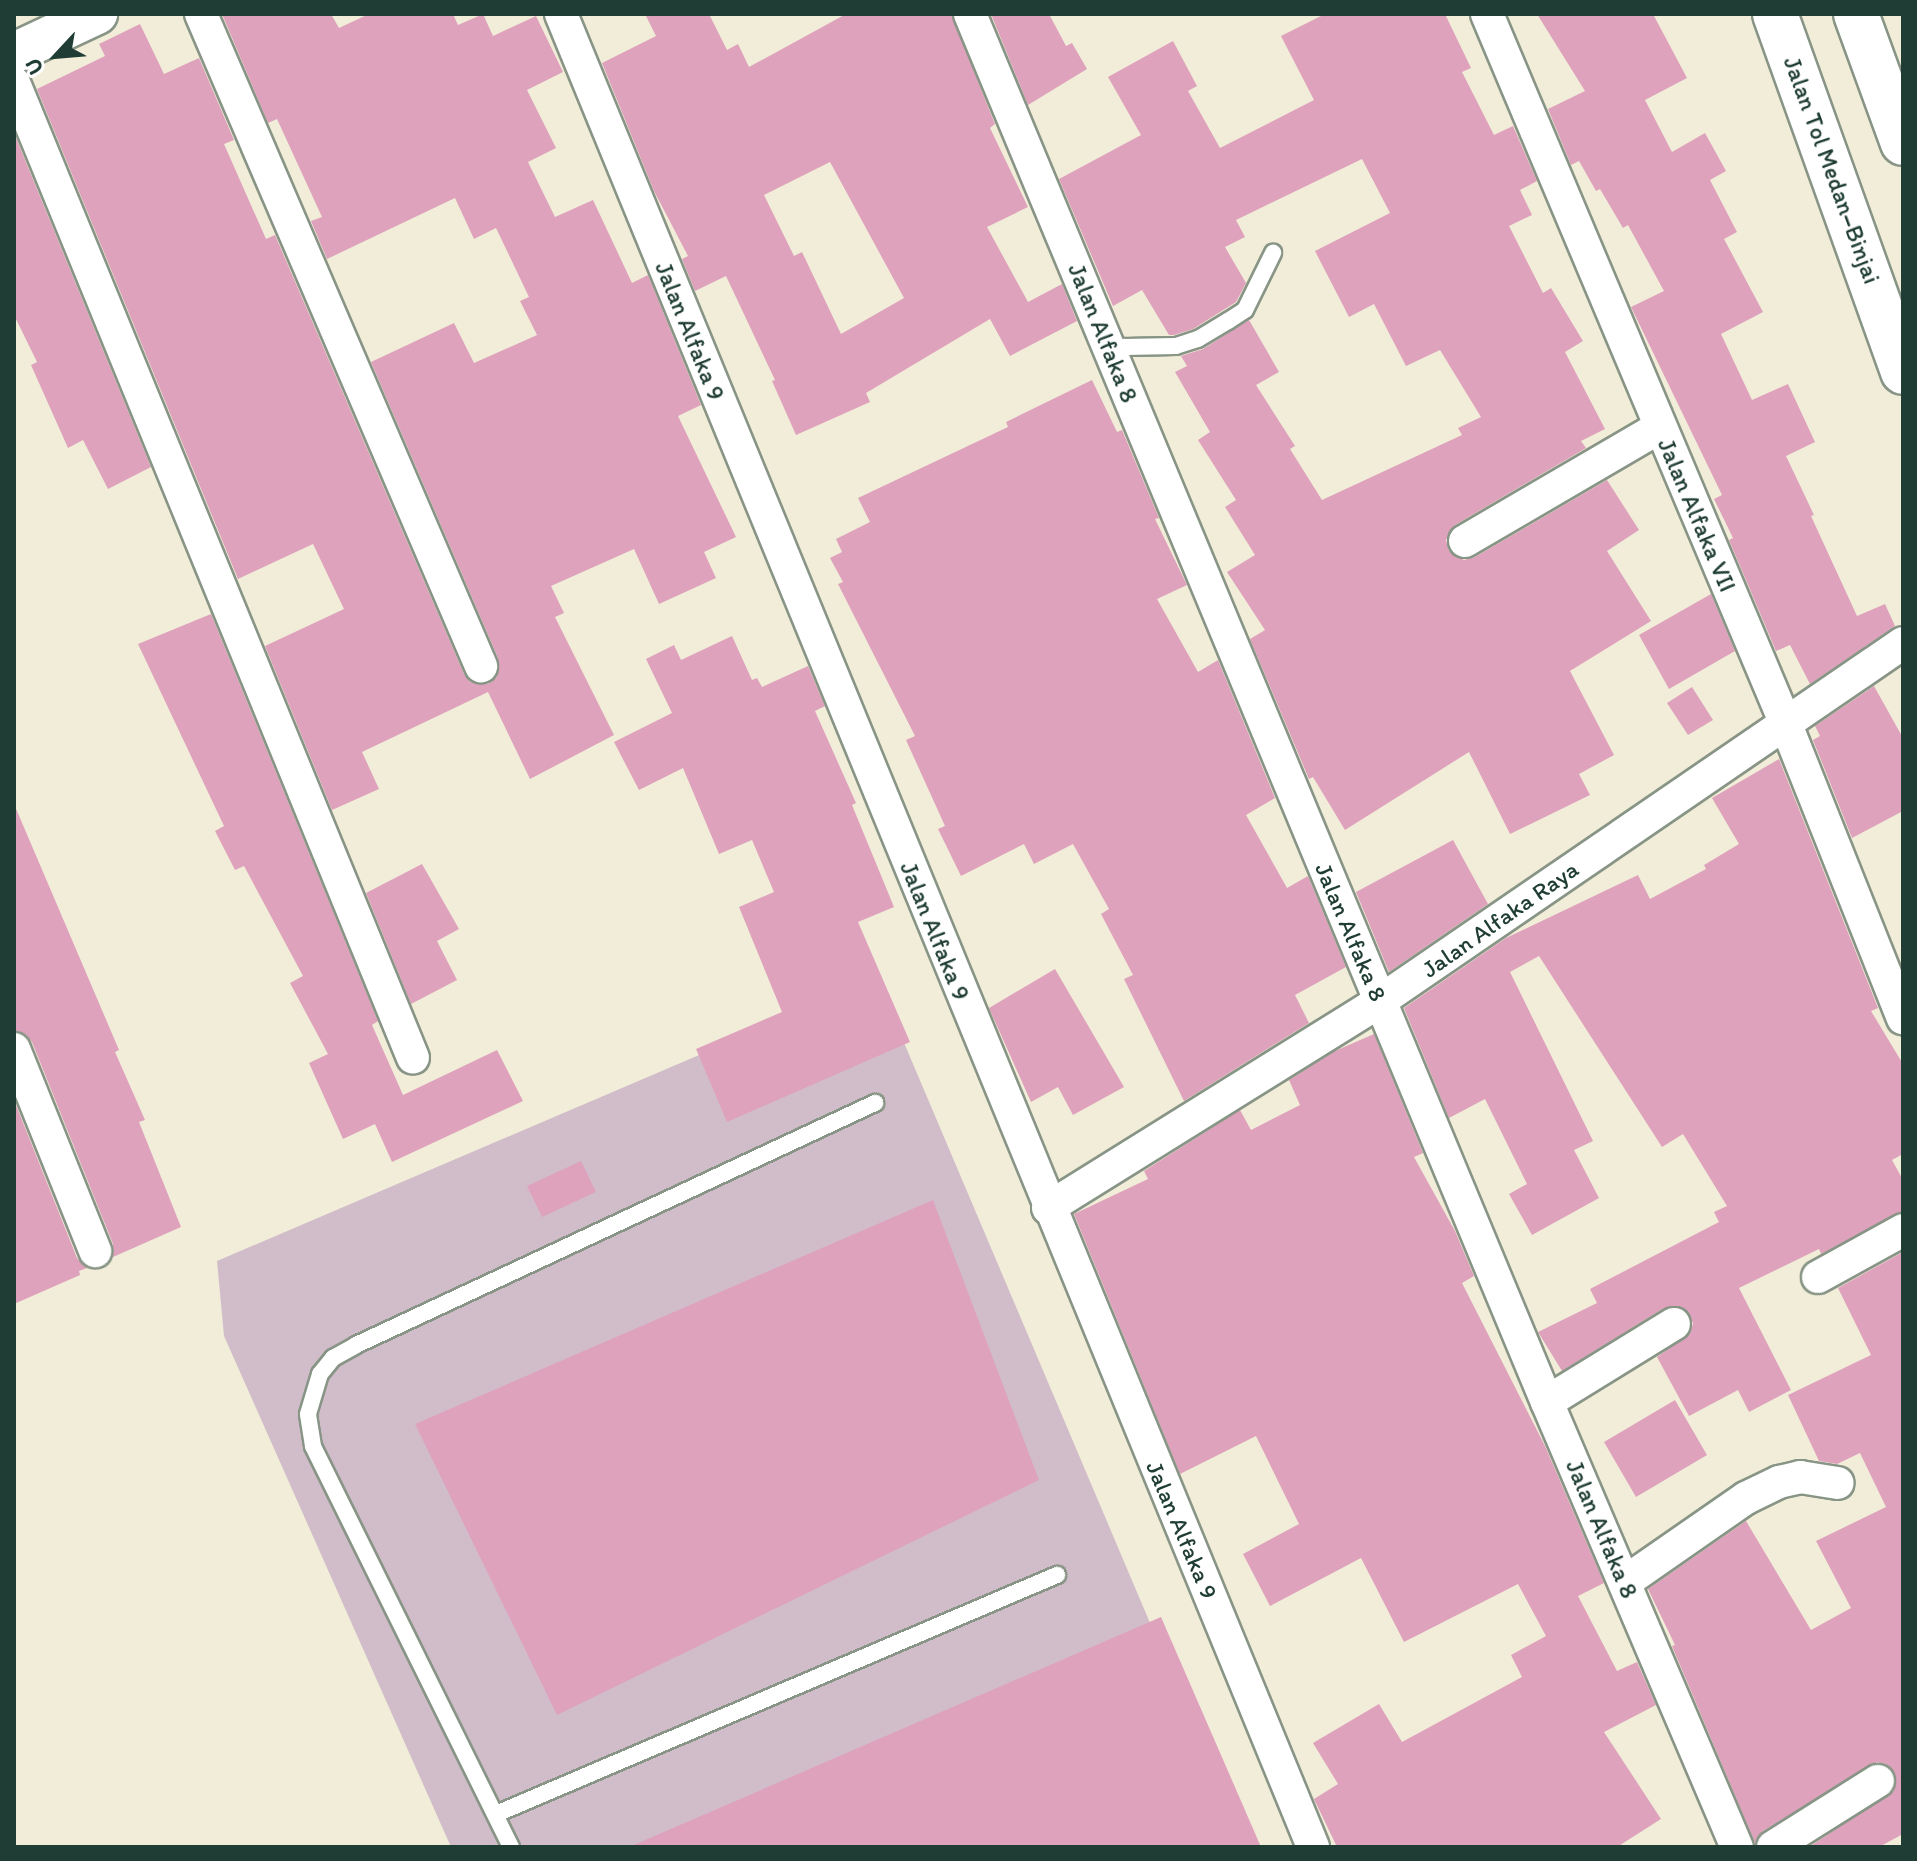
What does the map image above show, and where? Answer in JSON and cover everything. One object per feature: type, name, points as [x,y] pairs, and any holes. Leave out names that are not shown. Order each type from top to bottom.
[{"type":"highway","name":"Jalan Tol Medan–Binjai","points":[[1775,14],[1903,372]]},
{"type":"highway","points":[[1856,14],[1903,143]]},
{"type":"street","points":[[14,53],[97,14]]},
{"type":"street","points":[[201,14],[481,666]]},
{"type":"street","name":"Jalan Alfaka 9","points":[[561,14],[1048,1208],[1313,1847]]},
{"type":"street","name":"Jalan Alfaka 8","points":[[970,14],[1547,1402],[1737,1847]]},
{"type":"street","name":"Jalan Alfaka VII","points":[[1487,14],[1785,722],[1903,1018]]},
{"type":"street","points":[[14,83],[413,1058]]},
{"type":"street","points":[[1465,541],[1660,427]]},
{"type":"street","name":"Jalan Alfaka Raya","points":[[1048,1208],[1380,1001],[1903,643]]},
{"type":"street","points":[[14,1049],[95,1251]]},
{"type":"street","points":[[1818,1277],[1903,1230]]},
{"type":"street","points":[[1547,1402],[1674,1324]]},
{"type":"street","points":[[1625,1582],[1746,1498],[1779,1482],[1800,1477],[1838,1483]]},
{"type":"street","points":[[1773,1847],[1878,1781]]},
{"type":"lane","points":[[1110,352],[1124,347],[1176,346],[1198,339],[1228,321],[1245,310],[1273,253]]},
{"type":"lane","points":[[511,1847],[313,1446],[308,1414],[320,1374],[333,1358],[356,1345],[875,1103]]},
{"type":"lane","points":[[496,1814],[1057,1575]]},
{"type":"shaded area","points":[[877,979],[1245,1847],[451,1847],[224,1336],[217,1261]]},
{"type":"building","points":[[222,14],[331,14],[339,28],[369,14],[453,14],[458,25],[483,14],[493,36],[536,16],[563,72],[527,90],[556,148],[528,162],[555,217],[593,200],[632,283],[648,275],[701,405],[678,416],[736,537],[704,552],[716,578],[659,604],[634,549],[551,586],[564,613],[555,617],[614,735],[530,779],[488,692],[362,752],[379,789],[332,810],[265,646],[344,609],[313,544],[238,579],[37,89],[105,56],[99,44],[140,24],[164,74],[199,58],[234,140],[224,144],[266,239],[275,235],[464,674],[470,682],[488,684],[497,677],[498,658],[371,362],[454,323],[474,363],[537,335],[520,301],[529,297],[496,228],[474,239],[455,198],[327,259],[311,221],[322,217],[277,119],[268,123]]},
{"type":"building","points":[[645,14],[709,14],[727,50],[738,44],[749,67],[846,14],[951,14],[995,124],[990,128],[1028,207],[987,227],[1028,302],[1062,284],[1077,321],[1010,356],[990,319],[866,393],[870,402],[796,435],[772,381],[775,380],[726,276],[695,291],[682,259],[688,256],[654,191],[602,63],[656,36]],"holes":[[[830,162],[904,298],[841,334],[802,252],[794,256],[764,195]]]},
{"type":"building","points":[[991,14],[1049,14],[1066,46],[1072,43],[1087,69],[1028,105]]},
{"type":"building","points":[[1325,14],[1445,14],[1471,68],[1462,72],[1494,135],[1513,126],[1537,181],[1520,190],[1532,215],[1509,226],[1543,293],[1551,288],[1583,341],[1565,352],[1605,429],[1581,441],[1586,448],[1455,525],[1446,540],[1449,551],[1464,560],[1475,557],[1607,480],[1639,530],[1607,551],[1651,621],[1570,671],[1614,755],[1579,774],[1590,795],[1510,834],[1469,752],[1345,830],[1313,777],[1309,779],[1250,639],[1265,630],[1227,572],[1255,555],[1225,507],[1236,500],[1198,440],[1210,432],[1175,372],[1187,366],[1181,356],[1203,349],[1249,320],[1279,372],[1256,385],[1295,446],[1290,449],[1322,500],[1462,435],[1458,428],[1481,417],[1440,350],[1406,366],[1374,304],[1349,317],[1315,251],[1390,213],[1362,159],[1236,220],[1245,237],[1225,247],[1246,283],[1236,302],[1193,329],[1174,335],[1169,335],[1142,290],[1113,306],[1059,179],[1141,135],[1108,77],[1173,41],[1197,86],[1188,91],[1220,148],[1314,100],[1281,36]]},
{"type":"building","points":[[1537,14],[1653,14],[1687,78],[1645,100],[1672,152],[1705,133],[1726,171],[1710,180],[1737,232],[1724,239],[1763,312],[1721,334],[1752,400],[1788,384],[1815,442],[1786,456],[1814,515],[1811,516],[1857,616],[1885,604],[1895,626],[1810,684],[1790,645],[1776,651],[1729,540],[1733,538],[1714,499],[1722,495],[1631,307],[1664,291],[1628,225],[1623,228],[1579,161],[1571,165],[1548,109],[1585,91]]},
{"type":"building","points":[[14,133],[151,467],[108,489],[83,440],[68,448],[31,365],[37,362],[14,315]]},
{"type":"building","points":[[1092,380],[1117,432],[1122,430],[1159,518],[1155,519],[1187,585],[1157,599],[1198,672],[1218,660],[1275,798],[1246,815],[1287,888],[1308,876],[1346,967],[1295,995],[1309,1023],[1184,1101],[1124,979],[1133,975],[1101,914],[1109,909],[1073,844],[1034,864],[1024,844],[961,876],[938,829],[945,826],[906,740],[915,736],[838,584],[843,582],[830,558],[842,552],[836,539],[870,522],[858,498],[1008,427],[1006,422]]},
{"type":"building","points":[[1711,594],[1735,651],[1669,689],[1639,635]]},
{"type":"building","points":[[211,614],[378,1021],[372,1025],[403,1095],[497,1050],[523,1101],[392,1162],[375,1124],[343,1139],[309,1063],[328,1054],[290,983],[303,976],[244,866],[235,870],[215,831],[224,826],[138,644]]},
{"type":"building","points":[[732,636],[752,680],[757,678],[762,687],[808,666],[825,706],[815,711],[856,803],[852,805],[894,907],[858,922],[910,1042],[727,1122],[696,1049],[782,1012],[739,907],[774,892],[752,840],[719,854],[683,768],[639,790],[614,742],[672,713],[646,659],[674,645],[681,660]]},
{"type":"building","points":[[1874,686],[1903,738],[1903,811],[1852,838],[1813,740],[1820,736],[1815,726]]},
{"type":"building","points":[[1692,687],[1713,720],[1688,735],[1667,703]]},
{"type":"building","points":[[1779,759],[1878,1008],[1871,1011],[1903,1064],[1903,1154],[1892,1160],[1903,1180],[1903,1211],[1821,1254],[1819,1249],[1739,1288],[1791,1390],[1749,1412],[1738,1390],[1689,1416],[1657,1357],[1690,1334],[1693,1323],[1684,1308],[1664,1308],[1562,1371],[1538,1332],[1597,1303],[1590,1289],[1719,1222],[1714,1212],[1727,1206],[1683,1134],[1662,1147],[1539,956],[1510,972],[1593,1141],[1574,1150],[1599,1198],[1532,1235],[1509,1194],[1527,1184],[1485,1099],[1449,1118],[1404,1008],[1506,938],[1638,875],[1650,899],[1706,869],[1704,865],[1739,844],[1712,798]]},
{"type":"building","points":[[14,804],[119,1050],[115,1052],[145,1120],[139,1122],[181,1227],[113,1257],[113,1244],[32,1042],[25,1034],[14,1030]]},
{"type":"building","points":[[1453,840],[1488,904],[1389,972],[1356,892]]},
{"type":"building","points":[[422,864],[459,929],[437,941],[457,980],[411,1004],[366,893]]},
{"type":"building","points":[[1055,969],[1124,1087],[1073,1115],[1058,1087],[1031,1102],[989,1008]]},
{"type":"building","points":[[1374,1034],[1423,1153],[1414,1157],[1455,1231],[1474,1276],[1462,1283],[1545,1446],[1604,1583],[1578,1596],[1617,1671],[1637,1662],[1656,1705],[1604,1732],[1661,1819],[1617,1847],[1337,1847],[1314,1799],[1338,1784],[1313,1743],[1379,1704],[1402,1742],[1522,1677],[1511,1655],[1546,1636],[1518,1584],[1404,1642],[1361,1558],[1270,1606],[1243,1554],[1299,1524],[1256,1436],[1180,1474],[1074,1214],[1148,1179],[1144,1171],[1240,1110],[1251,1130],[1300,1105],[1289,1080],[1335,1051]]},
{"type":"building","points":[[14,1100],[77,1258],[87,1268],[79,1271],[80,1275],[14,1304]]},
{"type":"building","points":[[581,1161],[596,1192],[542,1217],[527,1186]]},
{"type":"building","points":[[933,1200],[1039,1480],[557,1715],[415,1424]]},
{"type":"building","points":[[1903,1252],[1903,1834],[1879,1847],[1809,1847],[1894,1791],[1894,1772],[1886,1764],[1877,1762],[1763,1831],[1755,1843],[1672,1646],[1675,1645],[1648,1589],[1746,1521],[1811,1630],[1851,1608],[1816,1541],[1886,1507],[1860,1453],[1837,1464],[1819,1461],[1788,1395],[1871,1355],[1838,1288]]},
{"type":"building","points":[[1675,1400],[1707,1455],[1636,1497],[1604,1442]]},
{"type":"building","points":[[1161,1617],[1261,1847],[629,1847]]}]
